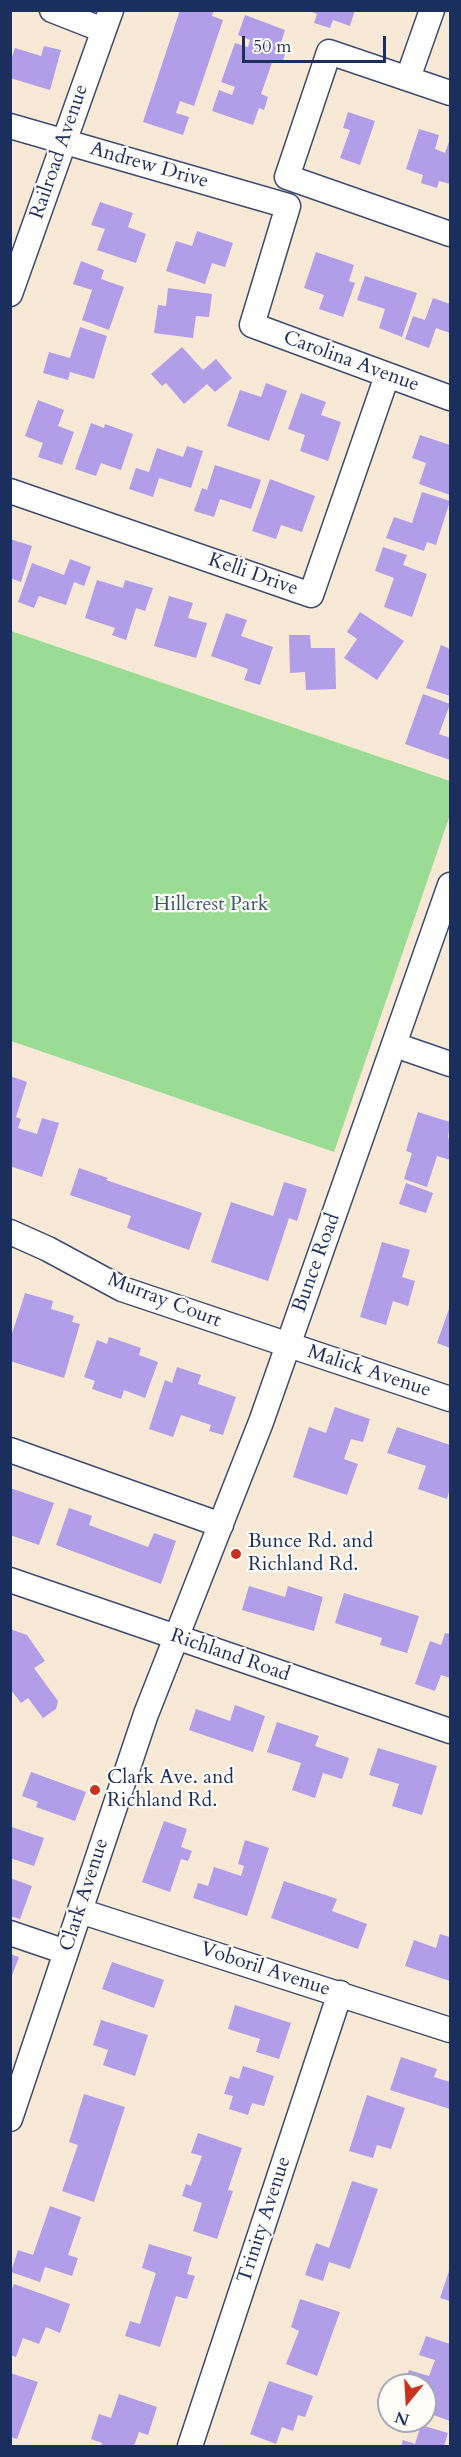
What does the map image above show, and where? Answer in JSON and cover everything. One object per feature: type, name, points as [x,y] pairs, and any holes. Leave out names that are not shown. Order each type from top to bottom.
[{"type":"street","points":[[51,10],[107,20]]},
{"type":"street","points":[[408,78],[432,10]]},
{"type":"street","name":"Railroad Avenue","points":[[10,294],[107,20]]},
{"type":"street","points":[[450,93],[329,52],[287,177],[450,234]]},
{"type":"street","name":"Andrew Drive","points":[[10,126],[288,206],[252,325]]},
{"type":"street","name":"Carolina Avenue","points":[[252,325],[450,398]]},
{"type":"street","name":"Kelli Drive","points":[[10,491],[311,595],[387,376]]},
{"type":"street","name":"Bunce Road","points":[[174,1638],[221,1525],[288,1345],[450,885]]},
{"type":"street","points":[[395,1045],[450,1064]]},
{"type":"street","name":"Murray Court","points":[[10,1232],[48,1249],[122,1289],[288,1345]]},
{"type":"street","name":"Malick Avenue","points":[[288,1345],[450,1399]]},
{"type":"street","points":[[10,1449],[221,1525]]},
{"type":"street","name":"Richland Road","points":[[10,1580],[450,1731]]},
{"type":"street","name":"Clark Avenue","points":[[10,2119],[123,1779],[174,1638]]},
{"type":"street","name":"Voboril Avenue","points":[[80,1911],[450,2030]]},
{"type":"street","points":[[10,1933],[66,1952]]},
{"type":"street","name":"Trinity Avenue","points":[[190,2446],[340,1993]]},
{"type":"green space","name":"Hillcrest Park","points":[[11,631],[450,781],[450,815],[334,1152],[11,1041]]},
{"type":"building","points":[[180,10],[214,10],[212,16],[223,20],[194,106],[180,101],[176,113],[189,117],[183,135],[143,122]]},
{"type":"building","points":[[307,10],[355,10],[350,26],[333,20],[330,28],[314,23],[317,14]]},
{"type":"building","points":[[245,15],[285,30],[280,46],[287,48],[282,63],[273,60],[261,94],[268,97],[264,110],[259,108],[253,125],[212,111],[219,90],[232,95],[235,87],[221,82],[235,43],[248,47],[250,40],[238,35]]},
{"type":"building","points":[[44,46],[61,50],[50,90],[10,78],[10,63],[15,48],[41,56]]},
{"type":"building","points":[[348,112],[375,121],[360,165],[340,158],[350,130],[343,128]]},
{"type":"building","points":[[419,129],[439,135],[435,149],[445,153],[450,139],[450,184],[439,181],[437,188],[421,183],[423,175],[406,169]]},
{"type":"building","points":[[100,202],[133,213],[128,227],[146,234],[136,263],[97,250],[105,229],[91,225]]},
{"type":"building","points":[[197,231],[233,243],[225,267],[212,263],[205,284],[166,271],[176,241],[192,246]]},
{"type":"building","points":[[316,252],[354,265],[349,281],[355,283],[343,317],[319,309],[324,295],[304,288]]},
{"type":"building","points":[[81,261],[104,270],[101,279],[124,287],[109,330],[82,320],[92,290],[73,284]]},
{"type":"building","points":[[365,276],[417,293],[402,337],[379,328],[385,309],[357,300]]},
{"type":"building","points":[[168,288],[212,294],[209,317],[196,316],[193,338],[154,333],[158,305],[166,306]]},
{"type":"building","points":[[433,298],[450,304],[450,333],[436,328],[429,348],[405,339],[413,316],[425,320]]},
{"type":"building","points":[[80,327],[107,336],[94,379],[70,372],[68,380],[43,373],[49,352],[70,358]]},
{"type":"building","points":[[182,347],[203,370],[216,359],[232,378],[215,392],[207,384],[184,404],[166,383],[162,386],[151,374]]},
{"type":"building","points":[[266,383],[287,391],[269,441],[227,426],[240,390],[261,397]]},
{"type":"building","points":[[301,393],[326,402],[321,415],[341,422],[328,461],[300,451],[305,435],[288,429]]},
{"type":"building","points":[[38,400],[64,410],[58,426],[74,432],[62,465],[38,457],[43,443],[25,436]]},
{"type":"building","points":[[91,423],[104,428],[105,424],[133,434],[121,470],[101,463],[96,476],[75,469]]},
{"type":"building","points":[[420,435],[450,445],[450,495],[419,484],[426,463],[412,458]]},
{"type":"building","points":[[187,446],[203,451],[191,488],[159,478],[153,497],[129,489],[136,468],[149,472],[157,448],[183,457]]},
{"type":"building","points":[[215,465],[261,480],[251,509],[220,499],[214,517],[194,511],[202,488],[207,490]]},
{"type":"building","points":[[270,479],[315,496],[302,532],[281,525],[276,539],[252,531]]},
{"type":"building","points":[[422,492],[450,501],[436,545],[427,542],[424,551],[386,538],[394,517],[412,523]]},
{"type":"building","points":[[10,539],[32,546],[21,582],[10,578]]},
{"type":"building","points":[[383,547],[407,555],[403,565],[427,574],[412,617],[384,607],[394,578],[375,571]]},
{"type":"building","points":[[70,559],[91,567],[84,586],[74,582],[66,605],[39,596],[34,608],[18,602],[32,563],[64,575]]},
{"type":"building","points":[[97,580],[123,588],[125,580],[153,588],[145,611],[136,608],[126,640],[112,635],[115,628],[85,618]]},
{"type":"building","points":[[169,596],[193,603],[188,618],[207,623],[196,658],[154,646]]},
{"type":"building","points":[[360,612],[404,641],[377,680],[344,658],[357,639],[347,632]]},
{"type":"building","points":[[226,613],[247,620],[241,636],[273,647],[260,685],[244,680],[248,669],[211,656]]},
{"type":"building","points":[[289,635],[310,635],[311,648],[335,648],[336,689],[306,690],[305,672],[290,673]]},
{"type":"building","points":[[441,645],[450,649],[450,696],[426,688]]},
{"type":"building","points":[[423,694],[450,704],[439,734],[450,738],[450,760],[405,744]]},
{"type":"building","points":[[10,1076],[27,1082],[16,1117],[21,1119],[18,1128],[37,1134],[42,1118],[59,1123],[42,1177],[10,1166]]},
{"type":"building","points":[[418,1112],[450,1122],[448,1138],[450,1139],[450,1160],[437,1156],[427,1187],[404,1179],[412,1153],[406,1151]]},
{"type":"building","points":[[79,1168],[108,1178],[106,1180],[202,1213],[189,1250],[127,1228],[131,1216],[70,1195]]},
{"type":"building","points":[[284,1182],[307,1189],[297,1221],[289,1218],[268,1281],[211,1262],[231,1202],[273,1216]]},
{"type":"building","points":[[406,1183],[433,1193],[426,1213],[399,1204]]},
{"type":"building","points":[[382,1242],[410,1250],[402,1277],[415,1281],[408,1306],[393,1301],[386,1325],[360,1317]]},
{"type":"building","points":[[25,1293],[53,1301],[51,1309],[74,1316],[72,1322],[80,1324],[64,1378],[10,1361],[10,1340]]},
{"type":"building","points":[[450,1306],[450,1348],[437,1343]]},
{"type":"building","points":[[109,1337],[141,1348],[139,1355],[158,1362],[145,1398],[124,1390],[121,1399],[92,1389],[95,1381],[84,1377],[97,1340],[107,1344]]},
{"type":"building","points":[[177,1367],[201,1375],[198,1384],[236,1397],[223,1435],[209,1431],[211,1425],[181,1415],[173,1437],[149,1429],[165,1380],[172,1383]]},
{"type":"building","points":[[335,1407],[370,1419],[363,1442],[351,1439],[344,1459],[358,1464],[347,1495],[293,1477],[309,1427],[326,1433]]},
{"type":"building","points":[[397,1427],[450,1445],[450,1488],[447,1499],[418,1489],[426,1466],[387,1453]]},
{"type":"building","points":[[10,1488],[54,1503],[39,1545],[10,1535]]},
{"type":"building","points":[[69,1508],[92,1516],[89,1525],[148,1547],[154,1533],[176,1541],[161,1584],[56,1545]]},
{"type":"building","points":[[249,1586],[285,1597],[288,1586],[323,1597],[314,1631],[242,1610]]},
{"type":"building","points":[[344,1593],[419,1616],[407,1653],[380,1645],[382,1638],[335,1623]]},
{"type":"building","points":[[10,1629],[27,1635],[45,1661],[34,1668],[58,1701],[56,1709],[43,1718],[28,1698],[21,1703],[10,1689]]},
{"type":"building","points":[[445,1633],[450,1634],[450,1678],[441,1675],[435,1691],[415,1684],[430,1641],[441,1645]]},
{"type":"building","points":[[235,1705],[265,1716],[253,1752],[189,1730],[196,1709],[230,1721]]},
{"type":"building","points":[[277,1722],[319,1736],[315,1746],[349,1758],[342,1779],[323,1773],[315,1798],[292,1790],[301,1763],[267,1752]]},
{"type":"building","points":[[378,1748],[437,1766],[422,1815],[392,1806],[399,1784],[369,1775]]},
{"type":"building","points":[[31,1772],[86,1792],[75,1821],[36,1807],[38,1802],[22,1796]]},
{"type":"building","points":[[164,1821],[187,1829],[181,1847],[192,1851],[188,1861],[181,1859],[170,1892],[142,1882]]},
{"type":"building","points":[[12,1827],[44,1838],[34,1866],[10,1858]]},
{"type":"building","points":[[245,1840],[269,1848],[247,1916],[193,1898],[198,1883],[208,1886],[214,1867],[241,1876],[244,1866],[238,1864]]},
{"type":"building","points":[[10,1878],[32,1886],[20,1919],[10,1916]]},
{"type":"building","points":[[284,1881],[337,1899],[332,1911],[367,1924],[358,1949],[271,1918]]},
{"type":"building","points":[[440,1934],[450,1937],[450,1981],[405,1966],[414,1940],[436,1948]]},
{"type":"building","points":[[10,1954],[19,1957],[11,1978],[10,1978]]},
{"type":"building","points":[[112,1962],[164,1980],[154,2008],[102,1989]]},
{"type":"building","points":[[235,2005],[291,2023],[279,2059],[256,2052],[260,2039],[228,2029]]},
{"type":"building","points":[[101,2020],[148,2035],[135,2076],[103,2065],[108,2050],[93,2045]]},
{"type":"building","points":[[401,2057],[437,2069],[434,2077],[450,2082],[450,2109],[390,2090]]},
{"type":"building","points":[[243,2066],[274,2076],[264,2106],[252,2103],[248,2115],[229,2109],[233,2096],[224,2094],[230,2076],[239,2079]]},
{"type":"building","points":[[84,2094],[125,2107],[94,2202],[62,2191],[78,2145],[69,2142]]},
{"type":"building","points":[[367,2095],[405,2108],[391,2149],[377,2145],[373,2158],[349,2151]]},
{"type":"building","points":[[198,2133],[242,2148],[228,2190],[233,2191],[217,2239],[193,2231],[202,2203],[182,2196],[186,2184],[191,2186],[202,2156],[191,2153]]},
{"type":"building","points":[[352,2181],[378,2189],[350,2269],[329,2262],[323,2281],[305,2275],[316,2243],[329,2248]]},
{"type":"building","points":[[50,2206],[81,2217],[68,2255],[78,2258],[72,2276],[45,2267],[40,2282],[11,2272],[18,2250],[33,2255]]},
{"type":"building","points":[[149,2244],[192,2257],[187,2274],[195,2276],[187,2299],[176,2296],[160,2347],[125,2336],[130,2321],[140,2324],[156,2273],[142,2268]]},
{"type":"building","points":[[450,2268],[450,2301],[440,2298]]},
{"type":"building","points":[[14,2284],[70,2304],[60,2333],[46,2327],[39,2344],[23,2338],[16,2357],[10,2355],[10,2293]]},
{"type":"building","points":[[300,2299],[340,2312],[317,2376],[286,2364],[299,2331],[291,2327]]},
{"type":"building","points":[[426,2336],[450,2344],[450,2421],[437,2416],[437,2373],[430,2373],[435,2360],[419,2355]]},
{"type":"building","points":[[10,2373],[38,2382],[17,2439],[10,2437]]},
{"type":"building","points":[[269,2381],[313,2396],[305,2417],[298,2415],[293,2431],[282,2427],[276,2444],[250,2434]]},
{"type":"building","points":[[119,2394],[157,2407],[148,2435],[139,2432],[134,2446],[101,2446],[102,2443],[91,2439],[99,2414],[111,2418]]},
{"type":"building","points":[[437,2430],[448,2433],[444,2446],[401,2446],[403,2440],[415,2444],[418,2433],[437,2433]]},
{"type":"place","name":"Bunce Rd. and Richland Rd.","points":[[236,1554]]},
{"type":"place","name":"Clark Ave. and Richland Rd.","points":[[95,1790]]}]
